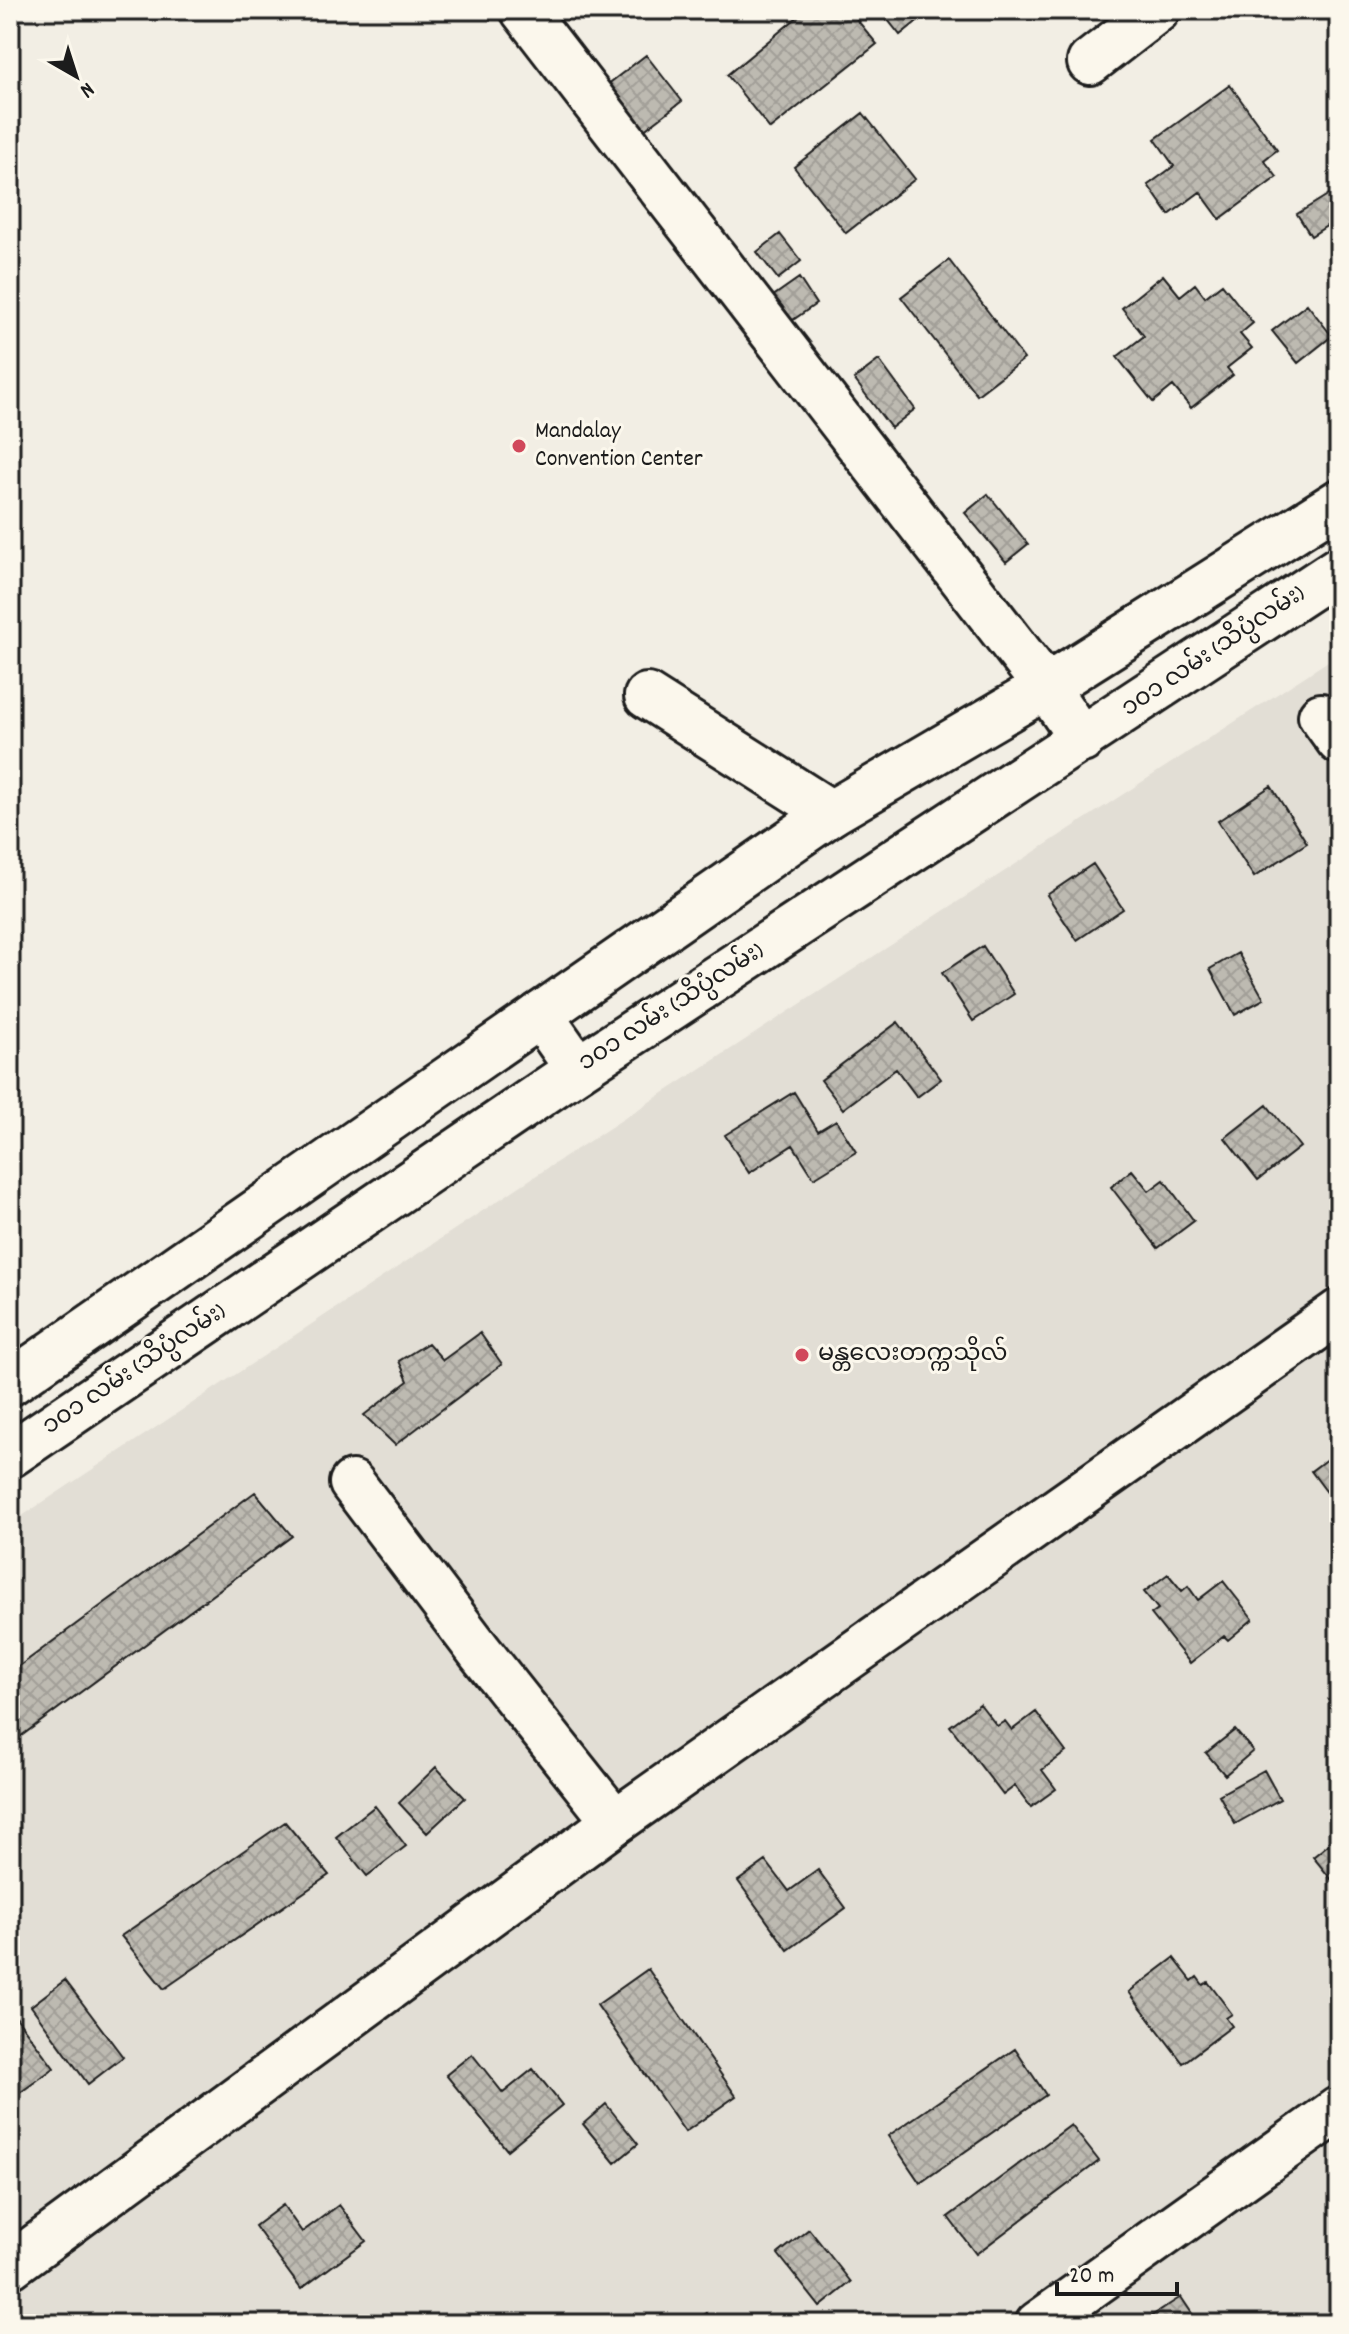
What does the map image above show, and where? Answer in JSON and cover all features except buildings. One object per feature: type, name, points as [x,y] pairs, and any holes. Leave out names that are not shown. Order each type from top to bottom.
[{"type":"main road","points":[[523,10],[1046,687],[1082,740]]},
{"type":"main road","points":[[1090,62],[1157,10]]},
{"type":"main road","points":[[10,1383],[831,813],[1046,687],[1339,502]]},
{"type":"main road","name":"၁၀၁ လမ်း (သိပ္ပံလမ်း)","points":[[10,1455],[578,1069],[1339,569]]},
{"type":"main road","points":[[1226,575],[1257,624]]},
{"type":"main road","points":[[647,696],[831,813]]},
{"type":"main road","points":[[540,1015],[578,1069]]},
{"type":"main road","points":[[10,2266],[615,1822],[1339,1312]]},
{"type":"main road","points":[[352,1483],[480,1652],[615,1822]]},
{"type":"main road","points":[[1038,2324],[1339,2109]]},
{"type":"shaded area","name":"မန္တလေးတက္ကသိုလ်","points":[[1339,654],[1339,2324],[10,2324],[10,1524],[520,1186]]},
{"type":"place","name":"Mandalay Convention Center","points":[[519,446]]},
{"type":"place","name":"မန္တလေးတက္ကသိုလ်","points":[[802,1355]]}]
